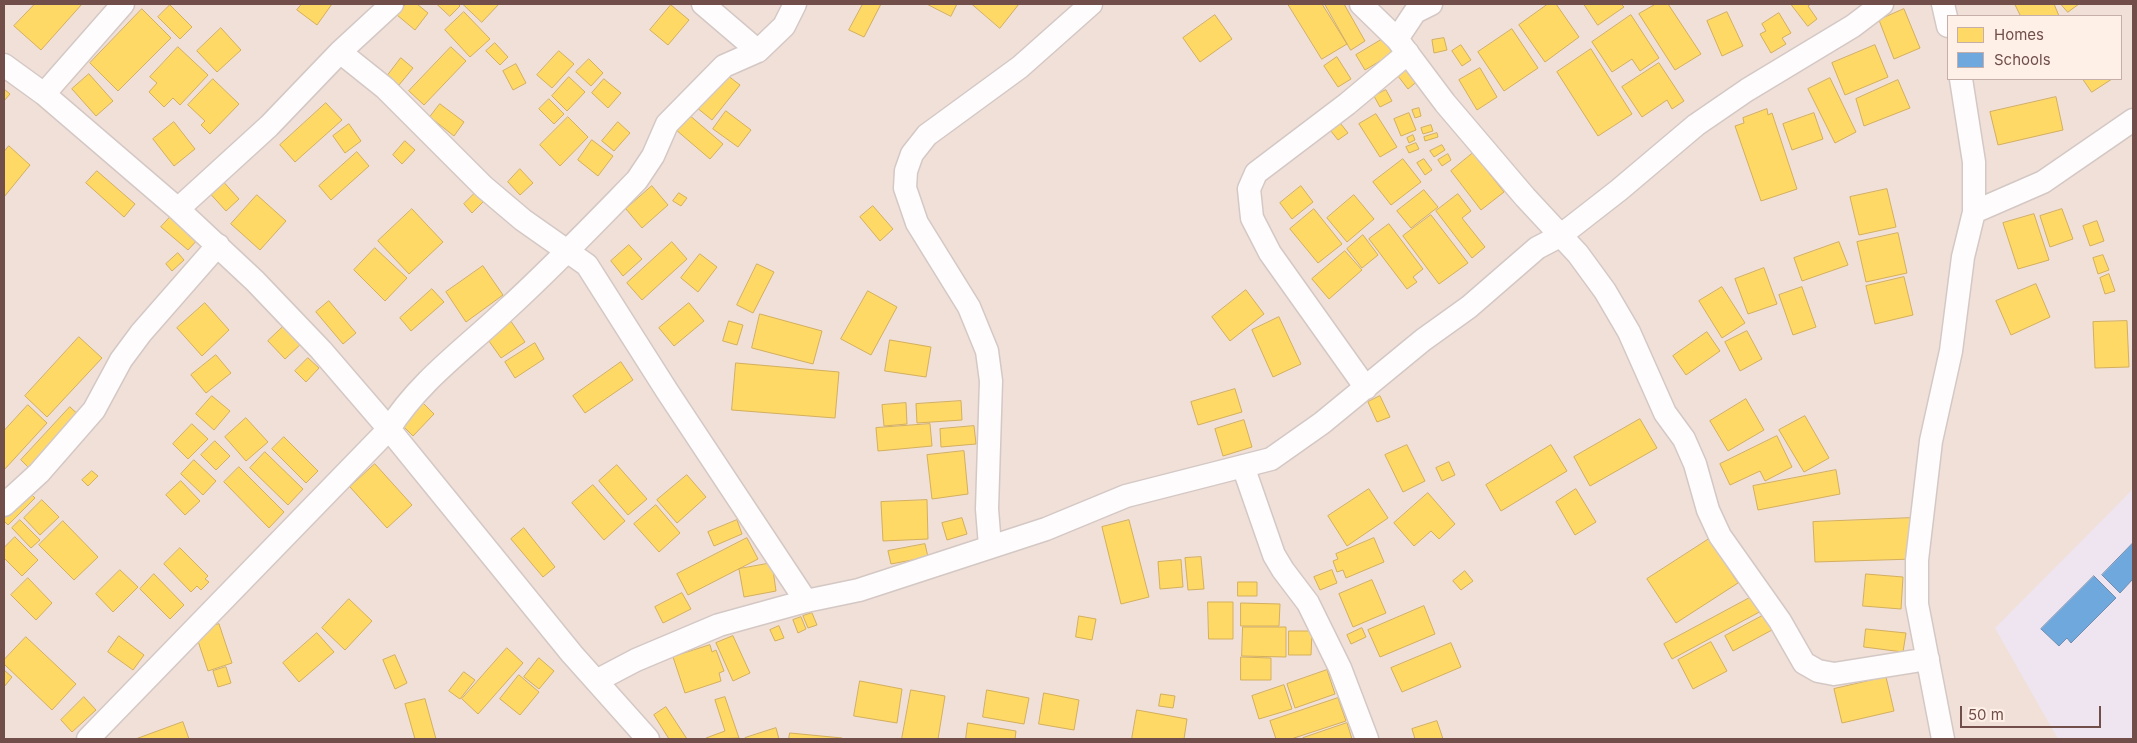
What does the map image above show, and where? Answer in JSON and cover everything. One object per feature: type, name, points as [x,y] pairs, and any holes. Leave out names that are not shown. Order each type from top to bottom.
[{"type":"street","points":[[44,94],[123,4]]},
{"type":"street","points":[[178,209],[269,126],[340,52],[392,4]]},
{"type":"street","points":[[703,4],[758,51]]},
{"type":"street","points":[[88,739],[389,429],[401,409],[418,390],[567,251],[637,180],[653,156],[667,124],[724,66],[758,51],[784,26],[795,4]]},
{"type":"street","points":[[990,546],[987,509],[991,381],[987,351],[969,307],[917,223],[905,188],[906,171],[912,154],[927,136],[1020,68],[1091,4]]},
{"type":"street","points":[[1361,4],[1403,46],[1445,103],[1560,236],[1578,254],[1604,291],[1629,332],[1665,413],[1684,439],[1695,464],[1708,510],[1720,536],[1780,622],[1804,664],[1818,671],[1834,674],[1928,659]]},
{"type":"street","points":[[1366,388],[1270,253],[1252,218],[1249,189],[1256,173],[1347,104],[1403,46],[1415,12],[1431,4]]},
{"type":"street","points":[[596,681],[636,660],[719,625],[806,601],[859,590],[1046,529],[1126,496],[1271,459],[1288,449],[1366,388],[1422,340],[1469,307],[1537,248],[1560,236],[1619,190],[1696,125],[1746,90],[1853,26],[1882,4]]},
{"type":"street","points":[[1943,4],[1947,22]]},
{"type":"street","points":[[340,52],[385,88],[484,187],[523,220],[587,265],[806,601]]},
{"type":"street","points":[[4,64],[44,94],[178,209],[218,246],[322,350],[596,681],[648,739]]},
{"type":"street","points":[[1943,739],[1917,604],[1918,560],[1925,478],[1950,351],[1963,257],[1974,212],[1974,162],[1961,80]]},
{"type":"street","points":[[1974,212],[2043,182],[2133,120]]},
{"type":"street","points":[[4,505],[38,473],[94,410],[121,360],[141,333],[218,246]]},
{"type":"street","points":[[1243,466],[1274,555],[1308,603],[1340,668],[1367,739]]},
{"type":"shaded area","points":[[4,4],[2133,4],[2133,739],[4,739]]},
{"type":"shaded area","points":[[2133,489],[2133,739],[2058,739],[1995,628]]},
{"type":"building: Homes","points":[[35,4],[82,4],[41,50],[14,26]]},
{"type":"building: Homes","points":[[302,4],[332,4],[317,25],[297,10]]},
{"type":"building: Homes","points":[[406,4],[417,4],[428,13],[415,30],[397,15]]},
{"type":"building: Homes","points":[[437,4],[458,4],[460,6],[450,16]]},
{"type":"building: Homes","points":[[463,4],[499,4],[482,22]]},
{"type":"building: Homes","points":[[863,4],[881,4],[864,37],[849,30]]},
{"type":"building: Homes","points":[[927,4],[957,4],[951,16]]},
{"type":"building: Homes","points":[[972,4],[1019,4],[1000,28]]},
{"type":"building: Homes","points":[[1288,4],[1322,4],[1347,44],[1322,59]]},
{"type":"building: Homes","points":[[1325,4],[1344,4],[1365,41],[1351,50]]},
{"type":"building: Homes","points":[[1548,4],[1556,4],[1579,37],[1545,62],[1519,25]]},
{"type":"building: Homes","points":[[1584,4],[1621,4],[1624,7],[1598,25]]},
{"type":"building: Homes","points":[[1656,4],[1668,4],[1701,54],[1675,70],[1639,14]]},
{"type":"building: Homes","points":[[1791,4],[1811,4],[1808,6],[1817,19],[1808,26]]},
{"type":"building: Homes","points":[[2015,4],[2054,4],[2059,15],[2020,15]]},
{"type":"building: Homes","points":[[2061,4],[2079,4],[2068,12]]},
{"type":"building: Homes","points":[[170,5],[192,27],[180,39],[158,17]]},
{"type":"building: Homes","points":[[671,5],[689,20],[668,45],[650,30]]},
{"type":"building: Homes","points":[[142,9],[171,38],[118,91],[90,63]]},
{"type":"building: Homes","points":[[1904,9],[1920,48],[1894,59],[1879,20]]},
{"type":"building: Homes","points":[[464,12],[490,39],[470,57],[445,30]]},
{"type":"building: Homes","points":[[1727,12],[1743,46],[1722,56],[1707,21]]},
{"type":"building: Homes","points":[[1779,13],[1791,33],[1782,38],[1786,44],[1771,53],[1760,34],[1766,31],[1762,24]]},
{"type":"building: Homes","points":[[1215,15],[1232,39],[1200,62],[1183,38]]},
{"type":"building: Homes","points":[[1631,15],[1659,58],[1640,71],[1632,59],[1612,72],[1592,42]]},
{"type":"building: Homes","points":[[221,28],[241,50],[217,72],[197,51]]},
{"type":"building: Homes","points":[[1512,29],[1538,68],[1504,91],[1478,52]]},
{"type":"building: Homes","points":[[1386,37],[1395,52],[1365,70],[1356,55]]},
{"type":"building: Homes","points":[[1444,38],[1447,50],[1434,53],[1432,40]]},
{"type":"building: Homes","points":[[495,43],[508,57],[500,65],[486,51]]},
{"type":"building: Homes","points":[[1461,45],[1471,60],[1462,66],[1452,51]]},
{"type":"building: Homes","points":[[1875,45],[1888,77],[1845,95],[1832,63]]},
{"type":"building: Homes","points":[[178,47],[208,75],[180,105],[173,98],[164,107],[149,92],[157,83],[150,77]]},
{"type":"building: Homes","points":[[451,47],[466,61],[424,105],[409,91]]},
{"type":"building: Homes","points":[[1591,49],[1632,114],[1598,136],[1557,72]]},
{"type":"building: Homes","points":[[559,51],[574,64],[552,88],[537,75]]},
{"type":"building: Homes","points":[[1337,57],[1351,79],[1338,87],[1324,66]]},
{"type":"building: Homes","points":[[401,58],[413,68],[399,85],[388,75]]},
{"type":"building: Homes","points":[[589,59],[603,73],[591,86],[576,72]]},
{"type":"building: Homes","points":[[1659,63],[1684,101],[1672,109],[1667,100],[1642,117],[1622,87]]},
{"type":"building: Homes","points":[[516,64],[526,83],[513,90],[503,71]]},
{"type":"building: Homes","points":[[1411,66],[1420,79],[1408,89],[1398,76]]},
{"type":"building: Homes","points":[[1480,68],[1497,97],[1477,110],[1459,80]]},
{"type":"building: Homes","points":[[723,72],[740,85],[712,120],[696,107]]},
{"type":"building: Homes","points":[[89,74],[113,101],[96,116],[72,89]]},
{"type":"building: Homes","points":[[569,77],[585,92],[567,111],[552,96]]},
{"type":"building: Homes","points":[[1830,78],[1856,132],[1835,143],[1808,89]]},
{"type":"building: Homes","points":[[213,79],[239,104],[210,134],[201,125],[205,121],[188,105]]},
{"type":"building: Homes","points":[[604,79],[621,93],[608,108],[592,93]]},
{"type":"building: Homes","points":[[1898,80],[1910,108],[1864,126],[1856,99]]},
{"type":"building: Homes","points":[[2084,80],[2110,80],[2092,92]]},
{"type":"building: Homes","points":[[4,89],[10,94],[4,101]]},
{"type":"building: Homes","points":[[1386,90],[1392,101],[1380,107],[1374,96]]},
{"type":"building: Homes","points":[[2056,97],[2063,130],[1998,145],[1990,112]]},
{"type":"building: Homes","points":[[549,99],[564,114],[554,124],[539,109]]},
{"type":"building: Homes","points":[[326,103],[342,120],[295,162],[280,145]]},
{"type":"building: Homes","points":[[440,104],[464,122],[454,136],[430,117]]},
{"type":"building: Homes","points":[[1419,108],[1421,116],[1415,118],[1412,110]]},
{"type":"building: Homes","points":[[1767,109],[1768,115],[1772,113],[1797,189],[1761,201],[1735,126],[1744,123],[1743,118]]},
{"type":"building: Homes","points":[[726,111],[751,130],[738,147],[713,129]]},
{"type":"building: Homes","points":[[1409,113],[1416,130],[1401,136],[1394,119]]},
{"type":"building: Homes","points":[[1814,113],[1823,139],[1792,150],[1783,124]]},
{"type":"building: Homes","points":[[688,114],[723,144],[710,159],[675,129]]},
{"type":"building: Homes","points":[[1376,114],[1397,147],[1380,157],[1359,124]]},
{"type":"building: Homes","points":[[568,117],[588,137],[560,166],[540,145]]},
{"type":"building: Homes","points":[[1337,119],[1348,133],[1338,140],[1327,126]]},
{"type":"building: Homes","points":[[174,122],[195,149],[174,166],[153,139]]},
{"type":"building: Homes","points":[[618,122],[630,133],[614,151],[602,141]]},
{"type":"building: Homes","points":[[349,124],[361,141],[345,153],[333,136]]},
{"type":"building: Homes","points":[[1431,125],[1433,131],[1423,134],[1421,128]]},
{"type":"building: Homes","points":[[1437,133],[1438,137],[1425,141],[1424,137]]},
{"type":"building: Homes","points":[[1413,135],[1415,140],[1409,143],[1407,138]]},
{"type":"building: Homes","points":[[592,140],[613,156],[598,176],[578,160]]},
{"type":"building: Homes","points":[[405,141],[415,150],[402,164],[393,155]]},
{"type":"building: Homes","points":[[1416,143],[1419,149],[1409,153],[1406,147]]},
{"type":"building: Homes","points":[[1442,145],[1445,150],[1434,157],[1430,151]]},
{"type":"building: Homes","points":[[9,146],[30,165],[4,197],[4,152]]},
{"type":"building: Homes","points":[[357,152],[369,166],[331,200],[319,186]]},
{"type":"building: Homes","points":[[1473,153],[1504,192],[1481,210],[1451,171]]},
{"type":"building: Homes","points":[[1448,154],[1451,160],[1442,166],[1438,160]]},
{"type":"building: Homes","points":[[1403,159],[1421,182],[1391,205],[1373,182]]},
{"type":"building: Homes","points":[[1424,159],[1432,170],[1425,175],[1417,163]]},
{"type":"building: Homes","points":[[520,169],[533,183],[520,195],[508,182]]},
{"type":"building: Homes","points":[[97,171],[135,204],[124,217],[86,183]]},
{"type":"building: Homes","points":[[219,177],[239,199],[226,211],[206,189]]},
{"type":"building: Homes","points":[[652,186],[668,205],[642,228],[626,209]]},
{"type":"building: Homes","points":[[1301,186],[1313,202],[1292,219],[1280,203]]},
{"type":"building: Homes","points":[[1887,189],[1896,227],[1859,235],[1850,197]]},
{"type":"building: Homes","points":[[1424,190],[1438,207],[1411,228],[1397,211]]},
{"type":"building: Homes","points":[[475,193],[483,202],[472,213],[464,204]]},
{"type":"building: Homes","points":[[679,193],[687,198],[681,206],[673,201]]},
{"type":"building: Homes","points":[[1458,194],[1471,211],[1462,218],[1485,247],[1472,258],[1436,211]]},
{"type":"building: Homes","points":[[257,195],[286,221],[260,250],[231,224]]},
{"type":"building: Homes","points":[[1354,195],[1374,219],[1347,242],[1327,218]]},
{"type":"building: Homes","points":[[873,206],[893,229],[880,241],[860,217]]},
{"type":"building: Homes","points":[[412,209],[443,242],[409,274],[378,241]]},
{"type":"building: Homes","points":[[1314,209],[1342,244],[1318,263],[1290,229]]},
{"type":"building: Homes","points":[[2062,209],[2073,239],[2050,247],[2040,216]]},
{"type":"building: Homes","points":[[173,214],[199,238],[188,250],[161,227]]},
{"type":"building: Homes","points":[[2034,214],[2049,260],[2018,269],[2003,223]]},
{"type":"building: Homes","points":[[1431,215],[1468,263],[1439,284],[1403,236]]},
{"type":"building: Homes","points":[[2097,221],[2104,241],[2090,246],[2083,226]]},
{"type":"building: Homes","points":[[1389,224],[1423,269],[1413,277],[1417,282],[1407,289],[1369,239]]},
{"type":"building: Homes","points":[[1898,233],[1907,273],[1866,282],[1857,242]]},
{"type":"building: Homes","points":[[1363,235],[1378,255],[1362,268],[1347,249]]},
{"type":"building: Homes","points":[[672,242],[687,259],[642,300],[627,283]]},
{"type":"building: Homes","points":[[1839,242],[1848,265],[1802,281],[1794,258]]},
{"type":"building: Homes","points":[[629,245],[642,259],[623,276],[611,261]]},
{"type":"building: Homes","points":[[375,248],[407,278],[385,301],[354,270]]},
{"type":"building: Homes","points":[[1345,251],[1362,270],[1329,299],[1312,279]]},
{"type":"building: Homes","points":[[178,253],[184,260],[172,271],[166,264]]},
{"type":"building: Homes","points":[[700,254],[717,267],[698,292],[681,278]]},
{"type":"building: Homes","points":[[2103,255],[2109,270],[2098,274],[2093,258]]},
{"type":"building: Homes","points":[[757,264],[774,272],[753,313],[737,305]]},
{"type":"building: Homes","points":[[483,266],[503,295],[466,322],[446,292]]},
{"type":"building: Homes","points":[[1764,268],[1777,304],[1748,314],[1735,279]]},
{"type":"building: Homes","points":[[2109,274],[2115,291],[2105,294],[2100,278]]},
{"type":"building: Homes","points":[[1904,277],[1913,315],[1875,324],[1866,286]]},
{"type":"building: Homes","points":[[2036,284],[2050,317],[2011,335],[1996,301]]},
{"type":"building: Homes","points":[[1722,287],[1745,323],[1722,338],[1699,301]]},
{"type":"building: Homes","points":[[1802,287],[1816,327],[1793,335],[1779,295]]},
{"type":"building: Homes","points":[[432,289],[444,302],[411,331],[400,318]]},
{"type":"building: Homes","points":[[1246,290],[1264,314],[1230,341],[1212,317]]},
{"type":"building: Homes","points":[[868,291],[897,307],[871,355],[841,339]]},
{"type":"building: Homes","points":[[329,301],[356,333],[343,344],[316,312]]},
{"type":"building: Homes","points":[[205,303],[229,330],[202,356],[177,328]]},
{"type":"building: Homes","points":[[689,303],[704,321],[674,346],[659,328]]},
{"type":"building: Homes","points":[[760,314],[822,331],[813,364],[752,348]]},
{"type":"building: Homes","points":[[508,317],[525,342],[501,358],[484,334]]},
{"type":"building: Homes","points":[[1279,317],[1301,364],[1273,377],[1252,330]]},
{"type":"building: Homes","points":[[729,321],[743,325],[737,345],[723,341]]},
{"type":"building: Homes","points":[[2127,321],[2129,367],[2095,368],[2093,322]]},
{"type":"building: Homes","points":[[286,324],[303,342],[285,359],[268,341]]},
{"type":"building: Homes","points":[[1747,331],[1762,359],[1740,371],[1725,342]]},
{"type":"building: Homes","points":[[1707,332],[1720,351],[1686,375],[1673,356]]},
{"type":"building: Homes","points":[[79,337],[102,358],[47,417],[25,396]]},
{"type":"building: Homes","points":[[890,340],[931,347],[926,377],[885,371]]},
{"type":"building: Homes","points":[[535,343],[544,359],[515,378],[505,362]]},
{"type":"building: Homes","points":[[216,355],[231,373],[206,393],[191,375]]},
{"type":"building: Homes","points":[[308,358],[319,368],[306,382],[295,371]]},
{"type":"building: Homes","points":[[621,362],[633,380],[585,413],[573,396]]},
{"type":"building: Homes","points":[[736,363],[839,372],[835,418],[732,410]]},
{"type":"building: Homes","points":[[1235,389],[1242,412],[1198,425],[1191,402]]},
{"type":"building: Homes","points":[[212,396],[230,411],[214,430],[196,414]]},
{"type":"building: Homes","points":[[1380,396],[1390,417],[1377,422],[1368,402]]},
{"type":"building: Homes","points":[[419,399],[434,414],[413,436],[398,421]]},
{"type":"building: Homes","points":[[1746,399],[1764,430],[1728,451],[1710,421]]},
{"type":"building: Homes","points":[[961,401],[962,420],[917,423],[916,404]]},
{"type":"building: Homes","points":[[906,403],[907,424],[884,426],[882,405]]},
{"type":"building: Homes","points":[[28,405],[47,423],[4,470],[4,431]]},
{"type":"building: Homes","points":[[70,407],[83,419],[33,472],[21,460]]},
{"type":"building: Homes","points":[[1805,416],[1829,458],[1804,472],[1779,430]]},
{"type":"building: Homes","points":[[246,418],[268,442],[246,461],[225,437]]},
{"type":"building: Homes","points":[[1640,419],[1657,448],[1590,486],[1574,457]]},
{"type":"building: Homes","points":[[1244,420],[1252,447],[1223,456],[1215,429]]},
{"type":"building: Homes","points":[[192,424],[208,439],[188,459],[173,444]]},
{"type":"building: Homes","points":[[930,424],[932,446],[878,451],[876,428]]},
{"type":"building: Homes","points":[[974,426],[976,444],[941,447],[940,429]]},
{"type":"building: Homes","points":[[1777,436],[1792,467],[1765,481],[1760,471],[1730,485],[1720,464]]},
{"type":"building: Homes","points":[[284,437],[318,471],[306,483],[272,449]]},
{"type":"building: Homes","points":[[215,441],[230,456],[216,470],[201,455]]},
{"type":"building: Homes","points":[[1407,445],[1425,481],[1403,492],[1385,455]]},
{"type":"building: Homes","points":[[1551,445],[1567,471],[1501,511],[1486,485]]},
{"type":"building: Homes","points":[[964,451],[968,494],[932,499],[927,455]]},
{"type":"building: Homes","points":[[265,452],[303,489],[288,505],[250,468]]},
{"type":"building: Homes","points":[[194,460],[216,481],[203,495],[181,474]]},
{"type":"building: Homes","points":[[1449,462],[1455,475],[1442,481],[1436,468]]},
{"type":"building: Homes","points":[[375,464],[412,505],[387,528],[350,487]]},
{"type":"building: Homes","points":[[617,465],[647,499],[628,515],[599,481]]},
{"type":"building: Homes","points":[[239,467],[284,512],[269,528],[224,482]]},
{"type":"building: Homes","points":[[1836,470],[1840,494],[1758,510],[1753,486]]},
{"type":"building: Homes","points":[[92,471],[98,476],[88,486],[82,480]]},
{"type":"building: Homes","points":[[687,475],[706,497],[677,523],[657,500]]},
{"type":"building: Homes","points":[[181,481],[200,501],[185,515],[166,495]]},
{"type":"building: Homes","points":[[593,485],[625,521],[604,540],[572,503]]},
{"type":"building: Homes","points":[[1369,489],[1388,518],[1347,546],[1328,516]]},
{"type":"building: Homes","points":[[1576,489],[1596,522],[1575,535],[1556,502]]},
{"type":"building: Homes","points":[[28,491],[35,498],[8,525],[4,521],[4,515]]},
{"type":"building: Homes","points":[[1428,493],[1455,524],[1439,539],[1431,531],[1414,546],[1394,523]]},
{"type":"building: Homes","points":[[42,500],[59,517],[40,535],[24,518]]},
{"type":"building: Homes","points":[[927,500],[928,539],[883,541],[881,502]]},
{"type":"building: Homes","points":[[656,505],[680,533],[659,552],[634,524]]},
{"type":"building: Homes","points":[[962,518],[967,534],[947,540],[942,523]]},
{"type":"building: Homes","points":[[1912,518],[1914,559],[1815,562],[1813,522]]},
{"type":"building: Homes","points":[[20,520],[40,540],[31,548],[12,528]]},
{"type":"building: Homes","points":[[737,520],[742,534],[714,546],[708,532]]},
{"type":"building: Homes","points":[[1129,520],[1149,597],[1121,604],[1102,527]]},
{"type":"building: Homes","points":[[63,521],[98,557],[74,580],[39,545]]},
{"type":"building: Homes","points":[[524,528],[555,567],[543,577],[511,539]]},
{"type":"building: Homes","points":[[15,537],[38,560],[22,576],[4,558],[4,548]]},
{"type":"building: Homes","points":[[747,538],[758,559],[688,595],[677,574]]},
{"type":"building: Homes","points":[[1374,538],[1384,562],[1346,578],[1343,570],[1337,572],[1333,561],[1338,559],[1336,554]]},
{"type":"building: Homes","points":[[1709,539],[1738,583],[1676,623],[1647,579]]},
{"type":"building: Homes","points":[[925,544],[928,557],[891,564],[888,551]]},
{"type":"building: Homes","points":[[180,548],[208,576],[205,579],[209,582],[201,590],[197,586],[191,592],[164,564]]},
{"type":"building: Homes","points":[[1201,557],[1204,589],[1188,590],[1185,558]]},
{"type":"building: Homes","points":[[1181,560],[1183,587],[1160,589],[1158,562]]},
{"type":"building: Homes","points":[[772,563],[776,591],[744,597],[739,569]]},
{"type":"building: Homes","points":[[120,570],[138,587],[113,612],[96,594]]},
{"type":"building: Homes","points":[[1332,570],[1337,583],[1320,590],[1314,577]]},
{"type":"building: Homes","points":[[1465,571],[1473,581],[1461,590],[1453,581]]},
{"type":"building: Homes","points":[[154,574],[184,605],[170,619],[140,589]]},
{"type":"building: Homes","points":[[1866,574],[1903,577],[1901,609],[1863,606]]},
{"type":"building: Homes","points":[[28,578],[52,603],[36,620],[11,595]]},
{"type":"building: Homes","points":[[1372,580],[1386,613],[1353,627],[1339,594]]},
{"type":"building: Homes","points":[[1238,582],[1257,582],[1257,596],[1238,596]]},
{"type":"building: Homes","points":[[682,593],[691,609],[663,623],[655,607]]},
{"type":"building: Homes","points":[[1757,594],[1765,609],[1672,659],[1664,644]]},
{"type":"building: Homes","points":[[349,599],[372,621],[345,650],[322,628]]},
{"type":"building: Homes","points":[[1208,602],[1233,602],[1233,639],[1209,639]]},
{"type":"building: Homes","points":[[1241,603],[1280,604],[1279,626],[1241,626]]},
{"type":"building: Homes","points":[[1424,606],[1435,634],[1380,657],[1368,630]]},
{"type":"building: Homes","points":[[812,613],[817,625],[808,628],[803,616]]},
{"type":"building: Homes","points":[[1764,615],[1772,630],[1733,651],[1725,636]]},
{"type":"building: Homes","points":[[1079,616],[1096,619],[1092,640],[1076,637]]},
{"type":"building: Homes","points":[[801,617],[806,629],[798,633],[793,620]]},
{"type":"building: Homes","points":[[219,624],[232,663],[208,671],[195,632]]},
{"type":"building: Homes","points":[[779,626],[784,638],[775,641],[770,630]]},
{"type":"building: Homes","points":[[1243,627],[1286,627],[1286,657],[1242,656]]},
{"type":"building: Homes","points":[[1362,628],[1366,637],[1351,644],[1347,635]]},
{"type":"building: Homes","points":[[1866,629],[1906,633],[1903,652],[1864,647]]},
{"type":"building: Homes","points":[[1289,631],[1312,631],[1311,655],[1289,655]]},
{"type":"building: Homes","points":[[317,633],[334,652],[299,682],[283,663]]},
{"type":"building: Homes","points":[[119,636],[144,655],[133,670],[108,652]]},
{"type":"building: Homes","points":[[733,636],[750,673],[733,681],[716,643]]},
{"type":"building: Homes","points":[[26,637],[76,684],[52,710],[4,664],[4,660]]},
{"type":"building: Homes","points":[[1711,642],[1727,671],[1693,689],[1678,660]]},
{"type":"building: Homes","points":[[1451,643],[1461,667],[1402,692],[1391,668]]},
{"type":"building: Homes","points":[[710,645],[712,652],[716,650],[724,671],[719,673],[721,681],[685,693],[673,657]]},
{"type":"building: Homes","points":[[507,648],[523,663],[478,714],[462,699]]},
{"type":"building: Homes","points":[[395,655],[407,683],[395,689],[383,660]]},
{"type":"building: Homes","points":[[1241,657],[1271,658],[1271,680],[1241,680]]},
{"type":"building: Homes","points":[[539,658],[554,671],[539,689],[524,677]]},
{"type":"building: Homes","points":[[226,667],[231,683],[218,687],[213,671]]},
{"type":"building: Homes","points":[[4,670],[12,677],[4,687]]},
{"type":"building: Homes","points":[[1327,670],[1335,694],[1295,708],[1287,684]]},
{"type":"building: Homes","points":[[464,672],[475,680],[460,699],[449,691]]},
{"type":"building: Homes","points":[[519,675],[539,692],[520,715],[500,699]]},
{"type":"building: Homes","points":[[1886,677],[1894,711],[1842,723],[1834,689]]},
{"type":"building: Homes","points":[[860,681],[902,689],[897,723],[854,716]]},
{"type":"building: Homes","points":[[1284,685],[1292,709],[1259,719],[1252,696]]},
{"type":"building: Homes","points":[[911,690],[945,696],[938,739],[902,739]]},
{"type":"building: Homes","points":[[987,690],[1029,698],[1024,724],[983,717]]},
{"type":"building: Homes","points":[[1044,693],[1079,700],[1074,730],[1039,724]]},
{"type":"building: Homes","points":[[1161,694],[1175,696],[1173,708],[1159,706]]},
{"type":"building: Homes","points":[[84,697],[96,710],[72,732],[61,720]]},
{"type":"building: Homes","points":[[725,697],[739,738],[707,739],[725,731],[715,700]]},
{"type":"building: Homes","points":[[1338,698],[1346,721],[1291,739],[1276,739],[1270,721]]},
{"type":"building: Homes","points":[[425,699],[436,739],[415,739],[405,704]]},
{"type":"building: Homes","points":[[666,707],[687,739],[669,739],[654,715]]},
{"type":"building: Homes","points":[[1137,710],[1187,719],[1184,739],[1132,739]]},
{"type":"building: Homes","points":[[1437,721],[1443,739],[1415,739],[1412,729]]},
{"type":"building: Homes","points":[[183,722],[189,739],[136,739]]},
{"type":"building: Homes","points":[[968,723],[1016,731],[1015,739],[966,739]]},
{"type":"building: Homes","points":[[1347,723],[1352,739],[1303,739],[1303,738]]},
{"type":"building: Homes","points":[[776,728],[779,739],[745,739],[745,738]]},
{"type":"building: Homes","points":[[790,733],[842,738],[842,739],[789,739]]},
{"type":"building: Schools","points":[[2133,543],[2133,579],[2120,593],[2102,575]]},
{"type":"building: Schools","points":[[2094,576],[2116,598],[2071,643],[2067,638],[2059,646],[2041,629]]}]
